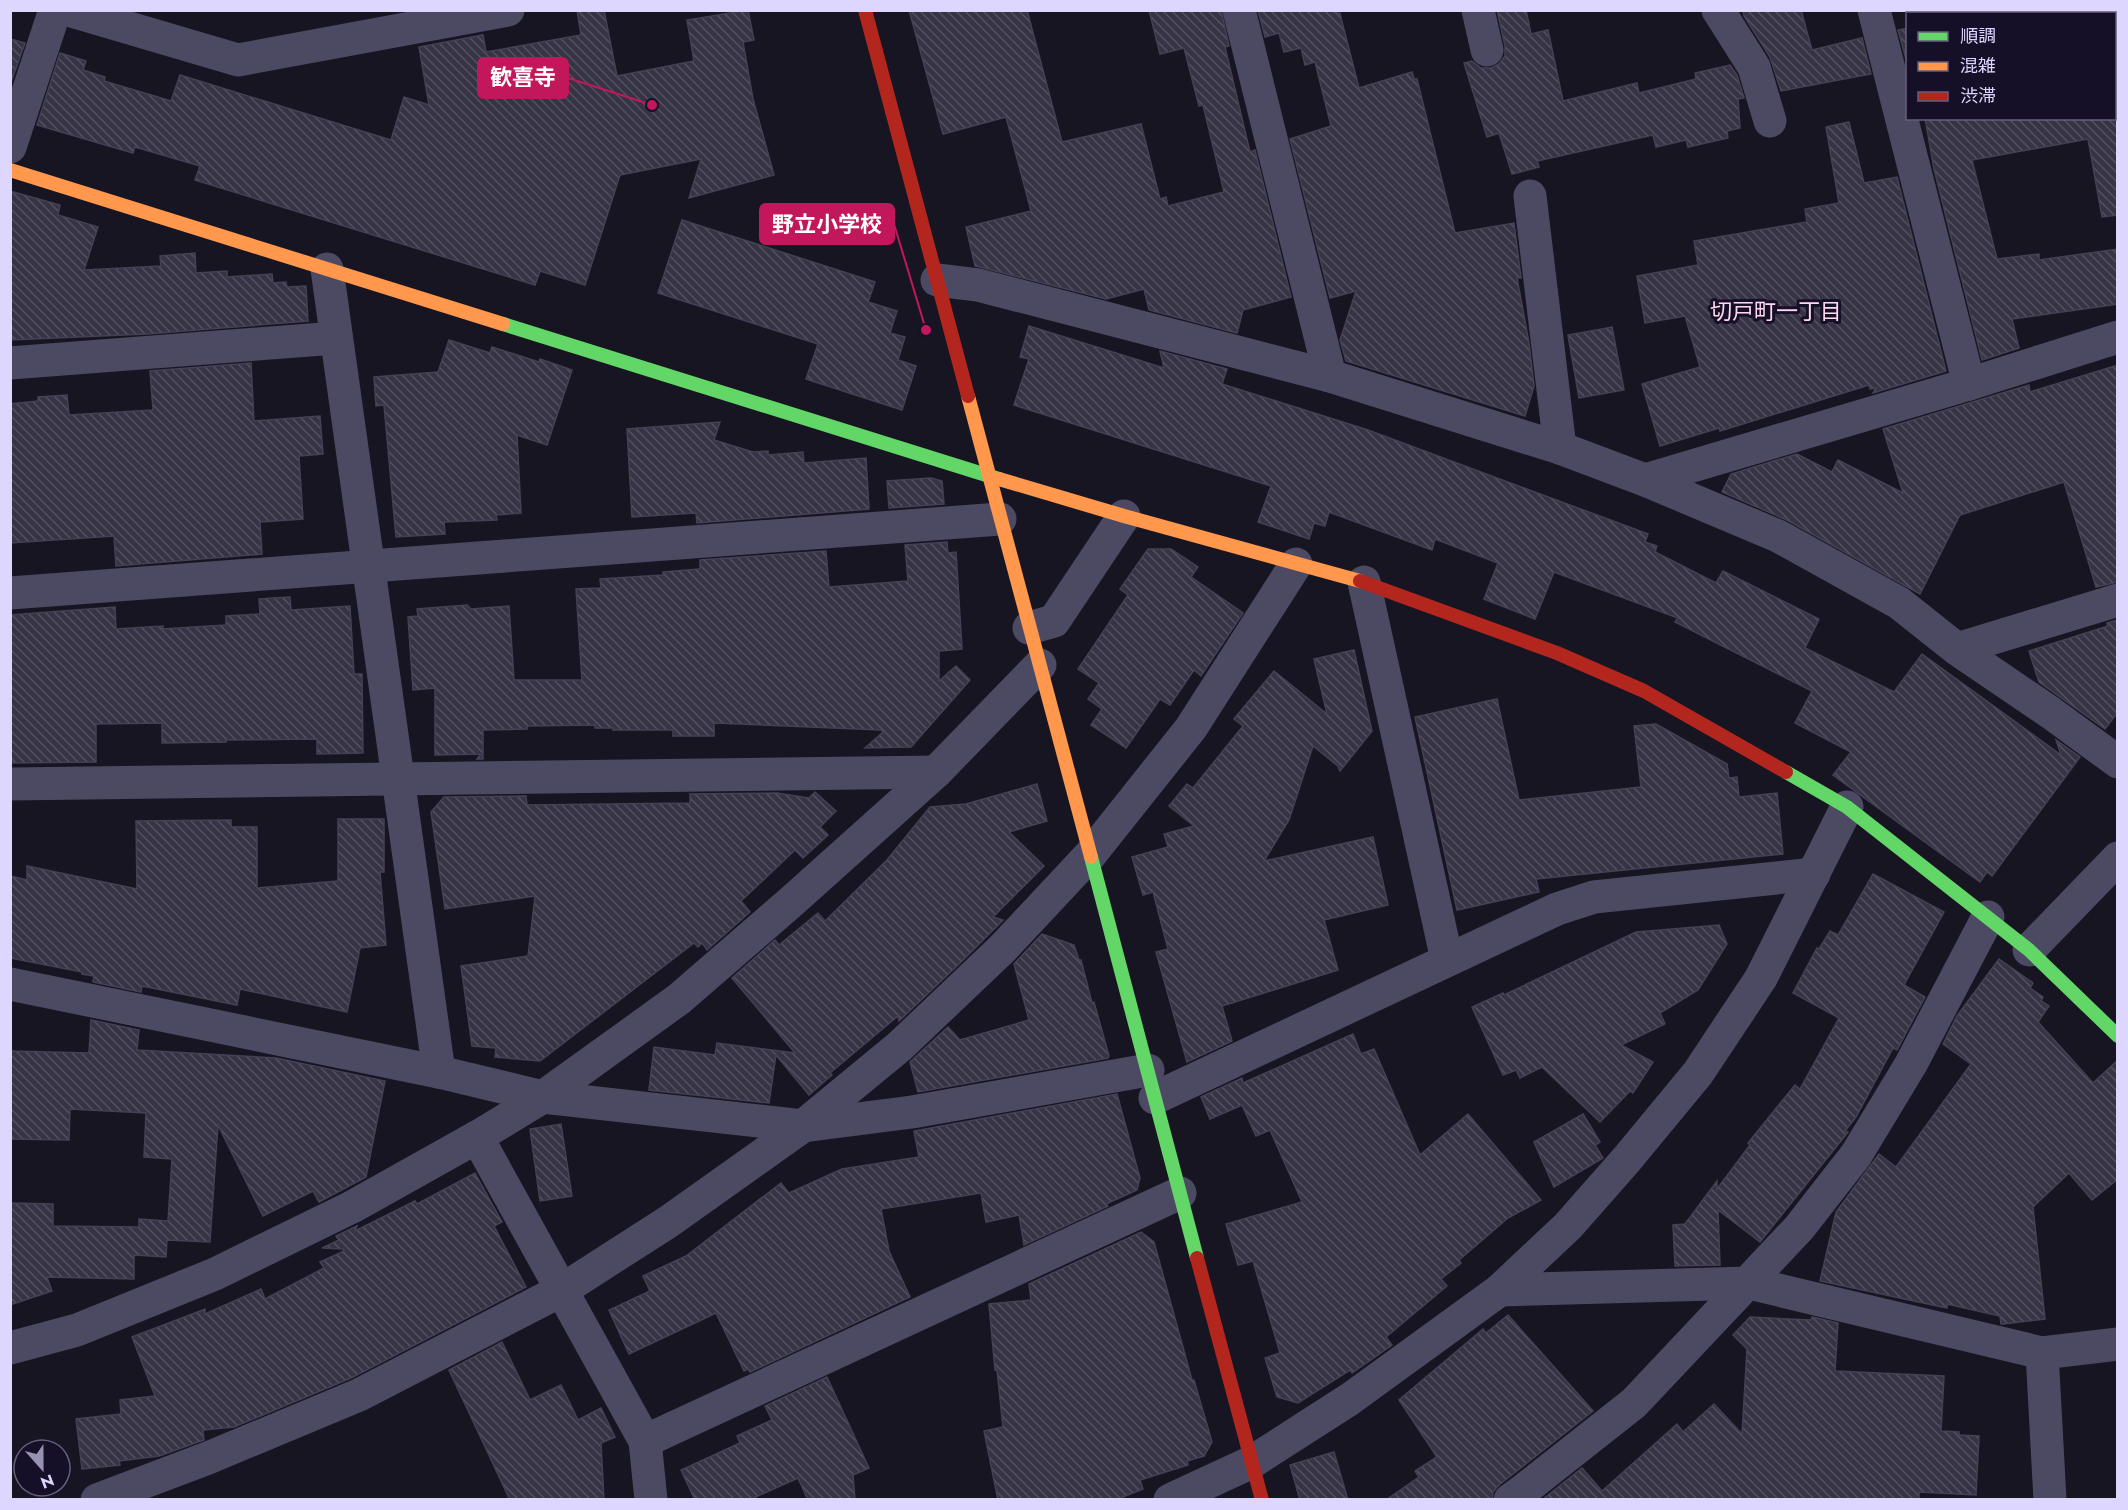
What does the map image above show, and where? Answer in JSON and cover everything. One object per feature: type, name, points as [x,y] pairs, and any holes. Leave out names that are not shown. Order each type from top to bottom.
[{"type":"street","points":[[10,147],[73,12],[238,60],[508,10]]},
{"type":"street","points":[[865,10],[1262,1500]]},
{"type":"street","points":[[1239,10],[1330,376]]},
{"type":"street","points":[[1478,10],[1487,50]]},
{"type":"street","points":[[1718,10],[1754,67],[1770,121]]},
{"type":"street","points":[[1874,10],[1969,384]]},
{"type":"street","points":[[10,170],[989,476],[1364,582],[1557,653],[1644,691],[1847,807],[2029,950],[2118,1036]]},
{"type":"street","points":[[1530,196],[1560,448]]},
{"type":"street","points":[[327,269],[439,1072]]},
{"type":"street","points":[[937,280],[978,285],[1330,376],[1560,448],[1645,480],[1778,536],[1899,603],[1957,649],[2118,762]]},
{"type":"street","points":[[1645,480],[1969,384],[2118,337]]},
{"type":"street","points":[[10,363],[336,338]]},
{"type":"street","points":[[1029,628],[1054,621],[1124,516]]},
{"type":"street","points":[[10,593],[1000,519]]},
{"type":"street","points":[[97,1500],[208,1458],[359,1395],[562,1290],[668,1222],[803,1126],[917,1030],[1002,949],[1090,855],[1191,728],[1296,564]]},
{"type":"street","points":[[1364,582],[1447,960]]},
{"type":"street","points":[[1957,649],[2118,600]]},
{"type":"street","points":[[10,1348],[77,1330],[215,1274],[352,1207],[543,1097],[679,999],[791,902],[936,772],[1040,665]]},
{"type":"street","points":[[10,784],[936,772]]},
{"type":"street","points":[[1170,1500],[1252,1462],[1350,1399],[1500,1290],[1568,1226],[1698,1073],[1761,978],[1847,807]]},
{"type":"street","points":[[2029,950],[2118,858]]},
{"type":"street","points":[[10,984],[439,1072],[543,1097],[803,1126],[1151,1084],[1447,960],[1557,909],[1594,897],[1814,874]]},
{"type":"street","points":[[1521,1496],[1634,1403],[1799,1228],[1856,1155],[1911,1064],[1988,917]]},
{"type":"street","points":[[477,1137],[645,1441],[651,1500]]},
{"type":"street","points":[[645,1441],[1180,1193]]},
{"type":"street","points":[[1500,1290],[1749,1283],[2042,1353],[2118,1344]]},
{"type":"street","points":[[2042,1353],[2050,1500]]},
{"type":"building","points":[[577,10],[604,10],[617,76],[694,61],[687,20],[748,10],[754,40],[743,42],[753,99],[774,175],[689,198],[701,159],[620,175],[585,285],[540,271],[535,285],[195,180],[200,166],[135,147],[133,153],[37,125],[60,53],[86,61],[83,70],[105,77],[104,81],[171,101],[180,75],[391,140],[404,97],[429,105],[419,47],[483,35],[486,52],[581,35]]},
{"type":"building","points":[[909,10],[1027,10],[1062,142],[1141,124],[1160,199],[1166,197],[1168,206],[1224,192],[1203,105],[1199,106],[1184,48],[1160,54],[1149,10],[1221,10],[1229,46],[1225,47],[1250,152],[1255,150],[1291,297],[1243,310],[1237,333],[1149,310],[1144,289],[1106,299],[975,266],[966,227],[1031,211],[1006,117],[943,134]]},
{"type":"building","points":[[1258,10],[1339,10],[1359,88],[1412,72],[1414,79],[1417,79],[1455,233],[1514,223],[1521,278],[1517,278],[1534,386],[1525,416],[1346,361],[1340,340],[1356,291],[1330,298],[1290,139],[1331,126],[1315,62],[1305,65],[1301,48],[1284,52],[1279,33],[1265,37]]},
{"type":"building","points":[[1497,10],[1526,10],[1531,34],[1548,30],[1563,101],[1637,83],[1639,93],[1696,79],[1695,73],[1730,65],[1737,75],[1744,98],[1738,99],[1740,128],[1727,131],[1728,138],[1688,147],[1686,140],[1656,147],[1653,135],[1537,161],[1539,167],[1512,174],[1499,133],[1487,137],[1464,63],[1472,61],[1481,68],[1491,68],[1499,64],[1505,56]]},
{"type":"building","points":[[1743,10],[1801,10],[1812,50],[1862,38],[1871,74],[1781,91],[1770,57],[1744,16]]},
{"type":"building","points":[[1906,28],[1906,59],[1898,30]]},
{"type":"building","points":[[10,39],[25,43],[10,85]]},
{"type":"building","points":[[2118,118],[2118,215],[2102,217],[2088,139],[1972,160],[1997,259],[2039,254],[2039,260],[2118,249],[2118,304],[2012,319],[2019,348],[1982,360],[1934,169],[1925,120],[2116,120]]},
{"type":"building","points":[[1849,122],[1864,183],[1897,177],[1946,371],[1873,393],[1876,388],[1870,389],[1869,385],[1720,431],[1719,428],[1660,446],[1642,384],[1700,367],[1685,316],[1645,323],[1637,276],[1698,265],[1694,241],[1807,222],[1805,209],[1839,203],[1826,127]]},
{"type":"building","points":[[10,191],[60,205],[58,215],[98,227],[84,270],[161,266],[160,256],[195,253],[196,273],[227,271],[227,277],[272,274],[273,283],[286,282],[287,287],[306,286],[308,321],[147,334],[10,340]]},
{"type":"building","points":[[682,220],[875,282],[868,302],[897,311],[890,333],[905,337],[898,360],[916,366],[902,410],[806,379],[818,344],[658,293]]},
{"type":"building","points":[[1029,326],[1164,368],[1160,351],[1227,369],[1222,384],[1368,430],[1648,534],[1645,542],[1657,546],[1655,552],[1716,583],[1723,571],[1819,619],[1805,648],[1894,692],[1922,654],[2061,755],[2056,740],[2080,757],[1992,876],[1987,872],[1980,882],[1833,775],[1851,752],[1795,723],[1812,691],[1675,622],[1678,618],[1554,572],[1535,619],[1484,599],[1498,563],[1435,539],[1432,550],[1329,512],[1325,526],[1314,523],[1309,539],[1258,522],[1271,486],[1014,405],[1029,359],[1020,357]]},
{"type":"building","points":[[1612,327],[1624,390],[1579,398],[1568,335]]},
{"type":"building","points":[[449,340],[490,353],[492,347],[572,370],[547,445],[517,435],[521,513],[496,515],[497,520],[444,522],[445,534],[396,537],[384,405],[376,406],[374,377],[438,372]]},
{"type":"building","points":[[251,363],[254,421],[320,416],[323,454],[299,456],[303,519],[260,522],[262,554],[116,566],[114,536],[10,543],[10,404],[38,401],[38,397],[67,395],[69,415],[153,410],[150,371]]},
{"type":"building","points":[[2118,365],[2118,582],[2096,587],[2064,482],[1960,515],[1920,594],[1787,520],[1722,492],[1731,474],[1797,454],[1832,472],[1838,460],[1903,493],[1883,429],[2029,385],[2030,392]]},
{"type":"building","points":[[720,422],[714,440],[753,452],[768,451],[768,455],[803,452],[804,463],[866,458],[869,509],[697,523],[696,513],[632,517],[627,429]]},
{"type":"building","points":[[931,478],[942,481],[944,504],[889,508],[887,481]]},
{"type":"building","points":[[947,542],[948,553],[956,552],[962,649],[939,651],[939,681],[956,666],[970,680],[911,747],[865,748],[883,732],[881,730],[714,723],[714,736],[673,736],[673,730],[613,730],[613,728],[595,728],[595,725],[527,726],[527,729],[483,730],[483,759],[477,759],[481,754],[435,755],[435,688],[413,690],[408,617],[418,616],[417,609],[467,605],[471,609],[509,606],[514,680],[582,680],[576,589],[601,588],[600,579],[663,575],[663,572],[700,569],[700,560],[826,551],[829,587],[908,581],[905,545]]},
{"type":"building","points":[[1148,549],[1171,549],[1198,567],[1191,577],[1243,613],[1201,676],[1194,670],[1170,705],[1160,699],[1126,748],[1091,725],[1102,709],[1088,699],[1099,683],[1078,669],[1128,595],[1120,589]]},
{"type":"building","points":[[290,597],[291,610],[350,606],[354,674],[362,674],[363,753],[317,754],[317,739],[162,743],[162,723],[96,724],[96,762],[10,763],[10,615],[115,607],[116,629],[226,625],[226,616],[260,614],[259,599]]},
{"type":"building","points":[[2118,620],[2118,712],[2105,729],[2039,682],[2029,651],[2108,626],[2107,623]]},
{"type":"building","points":[[1354,650],[1372,731],[1340,771],[1338,766],[1313,746],[1289,820],[1264,861],[1373,837],[1388,905],[1324,920],[1338,970],[1222,1006],[1232,1041],[1187,1062],[1156,952],[1168,949],[1153,892],[1143,895],[1132,857],[1168,847],[1164,834],[1194,826],[1169,806],[1187,784],[1193,788],[1243,726],[1234,719],[1274,671],[1327,714],[1314,659]]},
{"type":"building","points":[[1497,699],[1519,800],[1641,787],[1634,726],[1656,724],[1727,764],[1729,778],[1737,777],[1739,797],[1777,793],[1783,854],[1536,879],[1539,892],[1457,910],[1415,717]]},
{"type":"building","points":[[1037,784],[1047,821],[1009,832],[1044,866],[993,917],[1003,920],[960,963],[899,1021],[898,1016],[830,1073],[832,1075],[809,1095],[776,1055],[769,1103],[649,1090],[654,1047],[715,1055],[717,1043],[795,1053],[732,978],[775,940],[779,945],[818,913],[825,921],[887,860],[930,807],[966,804]]},
{"type":"building","points":[[815,792],[836,811],[820,827],[828,835],[803,858],[795,850],[741,901],[750,912],[707,950],[702,943],[698,947],[694,943],[540,1061],[495,1057],[496,1048],[472,1046],[461,966],[528,956],[535,896],[445,909],[431,812],[444,797],[526,796],[527,805],[690,803],[690,794],[777,793],[809,798]]},
{"type":"building","points":[[338,819],[384,819],[384,872],[380,872],[386,945],[360,948],[347,1012],[240,989],[237,1005],[142,986],[141,992],[93,982],[94,976],[82,974],[82,972],[10,958],[10,876],[27,880],[27,866],[137,889],[136,821],[231,820],[231,827],[257,827],[257,888],[338,881]]},
{"type":"building","points":[[1873,874],[1944,912],[1904,985],[1925,997],[1897,1050],[1893,1048],[1856,1117],[1845,1131],[1848,1132],[1760,1242],[1718,1210],[1720,1265],[1675,1266],[1673,1225],[1685,1224],[1717,1181],[1717,1189],[1750,1145],[1748,1143],[1795,1085],[1800,1089],[1839,1018],[1793,993],[1817,948],[1819,949],[1830,931],[1838,935]]},
{"type":"building","points":[[1719,925],[1727,944],[1698,990],[1660,1013],[1665,1024],[1621,1045],[1653,1062],[1633,1093],[1630,1091],[1600,1122],[1542,1067],[1520,1078],[1516,1070],[1503,1075],[1472,1007],[1503,993],[1504,995],[1636,932]]},
{"type":"building","points":[[1042,934],[1074,945],[1079,960],[1081,960],[1092,1003],[1094,1002],[1108,1058],[918,1092],[910,1062],[948,1027],[960,1040],[1029,1020],[1014,964]]},
{"type":"building","points":[[1999,959],[2033,983],[2030,988],[2043,997],[2041,1001],[2049,1006],[2038,1022],[2093,1083],[2118,1060],[2118,1179],[2092,1200],[2069,1173],[2033,1207],[2045,1319],[2001,1324],[2000,1316],[1947,1304],[1947,1308],[1820,1281],[1836,1212],[1879,1154],[1896,1167],[1971,1064],[1943,1044],[1957,1016]]},
{"type":"building","points":[[91,1020],[139,1030],[137,1050],[276,1058],[385,1081],[366,1177],[319,1202],[313,1191],[263,1216],[218,1125],[210,1242],[167,1240],[166,1257],[134,1255],[134,1279],[47,1277],[52,1291],[10,1305],[10,1203],[53,1204],[53,1226],[139,1227],[139,1219],[168,1221],[172,1159],[144,1157],[146,1113],[70,1109],[69,1140],[10,1139],[10,1051],[89,1053]]},
{"type":"building","points":[[1353,1034],[1361,1054],[1374,1049],[1420,1155],[1468,1114],[1541,1200],[1508,1218],[1459,1260],[1461,1263],[1441,1279],[1447,1286],[1386,1337],[1392,1345],[1352,1373],[1350,1370],[1298,1403],[1277,1397],[1265,1358],[1280,1353],[1253,1261],[1238,1265],[1226,1224],[1302,1202],[1270,1130],[1256,1136],[1242,1105],[1210,1119],[1201,1097],[1242,1078],[1243,1083]]},
{"type":"building","points":[[1117,1094],[1140,1178],[1137,1190],[1106,1204],[1108,1206],[1024,1245],[1019,1215],[986,1222],[981,1193],[881,1209],[889,1251],[910,1297],[750,1372],[748,1369],[744,1371],[716,1313],[629,1354],[609,1310],[650,1291],[643,1276],[686,1256],[781,1183],[789,1193],[842,1169],[919,1157],[914,1131]]},
{"type":"building","points":[[1583,1114],[1600,1142],[1595,1145],[1603,1158],[1554,1187],[1534,1142]]},
{"type":"building","points":[[561,1124],[572,1196],[540,1201],[530,1129]]},
{"type":"building","points":[[475,1173],[502,1222],[494,1226],[526,1287],[351,1378],[234,1427],[203,1430],[204,1440],[159,1456],[119,1461],[120,1465],[82,1469],[76,1419],[121,1414],[120,1400],[155,1396],[132,1337],[205,1309],[205,1314],[261,1289],[265,1299],[324,1268],[320,1262],[344,1251],[343,1249],[322,1248],[339,1240],[336,1236],[357,1226],[355,1231],[415,1201],[417,1204]]},
{"type":"building","points":[[1141,1232],[1154,1242],[1192,1380],[1194,1380],[1212,1442],[1204,1456],[1187,1461],[1188,1465],[1140,1480],[1143,1489],[1115,1500],[998,1500],[984,1431],[1003,1427],[989,1304],[1031,1300],[1029,1284]]},
{"type":"building","points":[[1508,1315],[1593,1411],[1499,1485],[1493,1492],[1492,1500],[1386,1500],[1419,1477],[1415,1471],[1437,1457],[1399,1400],[1483,1329],[1486,1333]]},
{"type":"building","points":[[1750,1317],[1811,1320],[1812,1317],[1838,1323],[1835,1371],[1944,1376],[1941,1431],[1979,1436],[1976,1495],[1919,1492],[1919,1500],[1542,1500],[1582,1468],[1602,1491],[1677,1424],[1683,1432],[1714,1404],[1742,1434],[1747,1349],[1733,1335]]},
{"type":"building","points":[[502,1342],[530,1400],[561,1385],[578,1420],[601,1408],[615,1437],[601,1443],[604,1500],[510,1500],[449,1370]]},
{"type":"building","points":[[827,1377],[869,1468],[853,1475],[855,1500],[808,1500],[798,1478],[749,1500],[695,1500],[681,1470],[740,1443],[737,1436],[772,1420],[765,1406]]},
{"type":"building","points":[[1334,1452],[1348,1500],[1300,1500],[1290,1465]]},
{"type":"traffic: fast","points":[[503,324],[999,479]]},
{"type":"traffic: fast","points":[[1786,772],[1847,807],[2029,950],[2118,1036]]},
{"type":"traffic: fast","points":[[1091,857],[1197,1258]]},
{"type":"traffic: slow","points":[[10,170],[503,324]]},
{"type":"traffic: slow","points":[[968,396],[1091,857]]},
{"type":"traffic: slow","points":[[999,479],[1360,581]]},
{"type":"traffic: jam","points":[[865,10],[968,396]]},
{"type":"traffic: jam","points":[[1360,581],[1557,653],[1644,691],[1786,772]]},
{"type":"traffic: jam","points":[[1197,1258],[1262,1500]]},
{"type":"place","name":"歓喜寺","points":[[652,105]]},
{"type":"place","name":"野立小学校","points":[[926,330]]},
{"type":"district","name":"切戸町一丁目","points":[[1776,311]]}]
